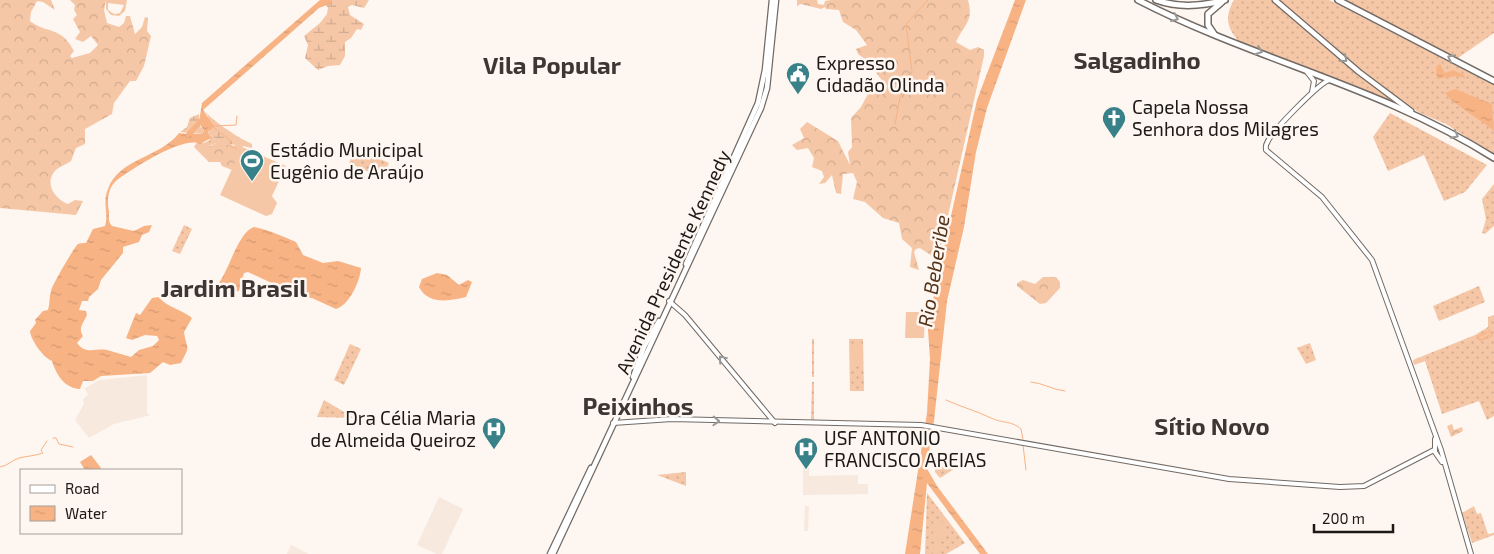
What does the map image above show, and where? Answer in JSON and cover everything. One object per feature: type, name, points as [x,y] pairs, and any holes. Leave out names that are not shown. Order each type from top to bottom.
[{"type":"highway","points":[[1138,0],[1214,34],[1336,80],[1414,114],[1494,158]]},
{"type":"highway","points":[[1156,0],[1170,4],[1190,5],[1224,0]]},
{"type":"highway","points":[[1214,34],[1208,25],[1208,14],[1224,0]]},
{"type":"highway","points":[[1338,0],[1494,80]]},
{"type":"highway","points":[[1354,88],[1358,94]]},
{"type":"main road","name":"Avenida Presidente Kennedy","points":[[670,302],[758,103],[764,74],[772,0]]},
{"type":"main road","name":"Avenida Presidente Kennedy","points":[[552,554],[614,423],[644,347],[670,302],[761,108],[768,84],[776,0]]},
{"type":"main road","points":[[1275,0],[1387,96],[1414,114]]},
{"type":"main road","points":[[1303,68],[1314,82],[1313,90],[1308,98]]},
{"type":"main road","points":[[1336,80],[1324,82],[1267,141],[1268,153],[1322,197],[1370,255],[1381,278],[1440,450],[1471,554]]},
{"type":"main road","points":[[670,302],[685,314],[775,423]]},
{"type":"main road","points":[[764,423],[767,413]]},
{"type":"main road","points":[[614,423],[672,419],[764,423],[920,425],[1229,479],[1360,487],[1425,455],[1440,450]]},
{"type":"main road","points":[[1435,436],[1435,452],[1444,464]]},
{"type":"shaded area","points":[[147,375],[147,413],[151,415],[114,424],[89,438],[75,420],[84,404],[83,399],[88,395],[85,388],[100,380]]},
{"type":"shaded area","points":[[803,466],[809,466],[809,476],[858,475],[858,484],[868,484],[868,494],[803,495]]},
{"type":"shaded area","points":[[439,497],[463,509],[442,554],[437,554],[417,545]]},
{"type":"shaded area","points":[[805,506],[809,506],[808,531],[804,531]]},
{"type":"shaded area","points":[[291,545],[309,554],[287,554]]},
{"type":"green space","points":[[0,0],[51,0],[55,10],[43,2],[37,1],[31,12],[30,21],[64,38],[74,51],[70,56],[72,58],[90,53],[98,45],[91,36],[83,42],[75,39],[80,32],[73,19],[77,15],[74,10],[75,5],[70,0],[106,0],[104,10],[107,23],[119,27],[124,23],[126,16],[130,16],[135,34],[142,27],[145,17],[148,18],[147,31],[151,36],[144,66],[136,81],[130,81],[114,103],[112,114],[85,129],[85,144],[76,148],[71,161],[57,169],[51,179],[52,189],[63,202],[68,204],[75,200],[83,201],[76,215],[0,208]]},
{"type":"green space","points":[[106,0],[127,0],[125,11],[119,16],[111,15],[106,9]],"holes":[[[108,3],[124,5],[120,13],[114,14],[108,10]]]},
{"type":"green space","points":[[332,0],[369,0],[364,8],[352,5],[348,7],[350,15],[364,24],[361,30],[357,29],[351,38],[345,42],[345,56],[340,65],[328,66],[318,70],[305,58],[308,45],[304,36],[320,23],[327,14],[328,8],[326,5]]},
{"type":"green space","points":[[797,0],[817,0],[818,4],[824,5],[825,1],[831,0],[968,0],[970,7],[969,18],[956,42],[970,50],[978,47],[984,50],[984,56],[938,260],[920,248],[916,249],[914,252],[919,270],[910,267],[912,248],[902,239],[899,223],[883,218],[865,202],[853,199],[857,182],[853,173],[843,174],[841,194],[836,193],[832,175],[825,183],[819,184],[824,177],[822,171],[812,167],[814,158],[808,148],[797,150],[792,145],[804,138],[800,129],[807,122],[838,141],[850,165],[848,152],[852,147],[851,118],[861,107],[870,90],[873,90],[875,93],[884,93],[887,86],[858,54],[856,49],[867,45],[856,30],[843,22],[839,10],[826,9],[825,7],[821,9],[801,4],[797,6]]},
{"type":"green space","points":[[1234,0],[1329,0],[1494,85],[1494,155],[1446,124],[1420,113],[1388,93],[1284,10],[1404,108],[1243,45],[1231,30],[1228,19]]},
{"type":"green space","points":[[1341,0],[1494,0],[1494,33],[1458,58]]},
{"type":"green space","points":[[203,110],[221,126],[242,139],[236,145],[229,144],[227,149],[221,148],[216,150],[214,147],[209,147],[216,143],[216,139],[208,133],[210,130],[208,116]]},
{"type":"green space","points":[[1390,113],[1487,165],[1465,192],[1444,201],[1424,155],[1388,171],[1373,137]]},
{"type":"green space","points":[[199,114],[200,126],[204,131],[202,134],[180,132],[187,127],[190,118]]},
{"type":"green space","points":[[208,133],[216,139],[216,143],[209,146],[221,148],[229,144],[234,146],[242,139],[252,144],[252,148],[243,146],[232,170],[222,166],[220,162],[209,162],[194,147],[197,142],[204,143],[210,140]]},
{"type":"green space","name":"Estádio Municipal Eugênio de Araújo","points":[[242,147],[286,166],[272,196],[277,203],[272,214],[266,216],[220,195]]},
{"type":"green space","points":[[356,148],[389,163],[382,178],[349,163]]},
{"type":"green space","points":[[1494,184],[1494,226],[1485,234],[1482,233],[1486,219],[1482,199]]},
{"type":"green space","points":[[184,225],[192,229],[180,254],[172,251]]},
{"type":"green space","points":[[1043,277],[1056,277],[1060,282],[1060,288],[1046,303],[1040,304],[1017,286],[1017,283],[1023,280],[1035,284]]},
{"type":"green space","points":[[1479,286],[1485,302],[1439,321],[1433,306]]},
{"type":"green space","points":[[906,312],[925,312],[924,338],[905,338]]},
{"type":"green space","points":[[1494,315],[1494,416],[1487,420],[1479,401],[1442,414],[1425,361],[1414,365],[1413,360],[1475,335],[1488,327],[1488,317]]},
{"type":"green space","points":[[812,339],[814,339],[814,377],[812,377]]},
{"type":"green space","points":[[849,339],[863,339],[864,391],[850,391]]},
{"type":"green space","points":[[1310,343],[1316,360],[1306,364],[1297,348]]},
{"type":"green space","points":[[350,344],[361,349],[344,385],[334,380]]},
{"type":"green space","points":[[850,346],[863,346],[863,365],[850,365]]},
{"type":"green space","points":[[812,382],[814,382],[814,421],[811,421]]},
{"type":"green space","points":[[324,400],[354,418],[317,417]]},
{"type":"green space","points":[[1452,424],[1454,430],[1462,427],[1463,431],[1451,437],[1447,426]]},
{"type":"green space","points":[[935,466],[954,469],[940,478],[935,472]]},
{"type":"green space","points":[[686,472],[686,486],[657,475]]},
{"type":"green space","points":[[927,493],[965,543],[946,554],[925,554]]},
{"type":"green space","points":[[1474,506],[1477,514],[1481,513],[1488,534],[1494,533],[1494,535],[1472,543],[1462,513]]},
{"type":"green space","points":[[933,522],[944,522],[944,540],[933,540]]},
{"type":"green space","points":[[936,543],[942,549],[936,555],[930,549]]},
{"type":"water","points":[[320,0],[332,0],[330,4],[319,8],[203,110],[214,126],[208,132],[210,137],[213,137],[200,144],[182,144],[158,154],[134,168],[117,180],[111,187],[108,200],[109,220],[112,226],[134,231],[144,226],[152,225],[149,232],[142,235],[139,242],[123,247],[123,253],[101,280],[98,289],[89,297],[88,301],[82,301],[79,310],[86,311],[87,315],[81,328],[83,336],[77,343],[80,347],[87,350],[107,350],[131,357],[139,350],[153,346],[159,340],[157,336],[145,335],[132,340],[126,338],[136,313],[140,315],[152,298],[159,297],[192,318],[184,332],[187,348],[181,363],[170,365],[163,362],[150,373],[101,376],[93,381],[83,381],[80,389],[69,386],[58,375],[52,361],[38,349],[30,331],[36,323],[35,320],[43,311],[48,310],[52,287],[76,246],[86,243],[93,229],[105,226],[106,194],[113,179],[130,164],[161,148],[179,133],[187,134],[192,129],[194,134],[202,134],[204,131],[199,122],[202,103]]},
{"type":"water","name":"Rio Beberibe","points":[[1015,0],[1026,0],[987,108],[976,152],[964,227],[947,301],[933,430],[926,467],[937,486],[988,554],[980,554],[927,483],[920,554],[905,554],[927,413],[930,359],[928,330],[936,283],[977,100]]},
{"type":"water","points":[[1440,64],[1445,73],[1453,70],[1464,75],[1465,78],[1456,76],[1437,79],[1436,67]]},
{"type":"water","points":[[1455,89],[1492,104],[1494,131],[1445,93]]},
{"type":"water","points":[[254,227],[270,231],[296,242],[303,255],[323,263],[338,261],[361,268],[356,286],[349,298],[341,307],[336,309],[312,298],[303,297],[299,293],[293,293],[248,272],[244,273],[239,291],[231,292],[218,284],[243,236]]},
{"type":"water","points":[[437,273],[447,275],[459,285],[468,280],[472,282],[466,297],[440,300],[428,297],[423,293],[419,287],[422,279]]},
{"type":"water","points":[[91,455],[101,469],[84,469],[80,462]]},
{"type":"waterway","points":[[895,124],[900,98],[912,72],[906,24],[928,0]]},
{"type":"waterway","points":[[214,126],[236,125],[237,116]]},
{"type":"waterway","points":[[188,135],[202,120]]},
{"type":"waterway","points":[[213,127],[230,140],[230,146],[237,149]]},
{"type":"waterway","points":[[1492,336],[1480,341],[1477,336],[1490,330],[1492,334],[1481,339],[1478,337],[1490,332],[1492,334],[1492,336]]},
{"type":"waterway","points":[[1031,382],[1065,391]]},
{"type":"waterway","points":[[946,400],[995,420],[1018,426],[1021,429],[1023,439]]},
{"type":"waterway","points":[[53,438],[56,438],[59,444],[73,447]]},
{"type":"waterway","points":[[0,467],[19,458],[43,453],[41,450],[47,441]]},
{"type":"waterway","points":[[1023,445],[1026,470]]},
{"type":"place","name":"Expresso Cidadão Olinda","points":[[798,95]]},
{"type":"place","name":"Capela Nossa Senhora dos Milagres","points":[[1114,139]]},
{"type":"place","name":"Estádio Municipal Eugênio de Araújo","points":[[252,182]]},
{"type":"place","name":"Dra Célia Maria de Almeida Queiroz","points":[[494,450]]},
{"type":"place","name":"USF ANTONIO FRANCISCO AREIAS","points":[[806,470]]},
{"type":"district","name":"Salgadinho","points":[[1137,61]]},
{"type":"district","name":"Vila Popular","points":[[552,66]]},
{"type":"district","name":"Jardim Brasil","points":[[234,289]]},
{"type":"district","name":"Peixinhos","points":[[638,407]]},
{"type":"district","name":"Sítio Novo","points":[[1212,427]]}]
